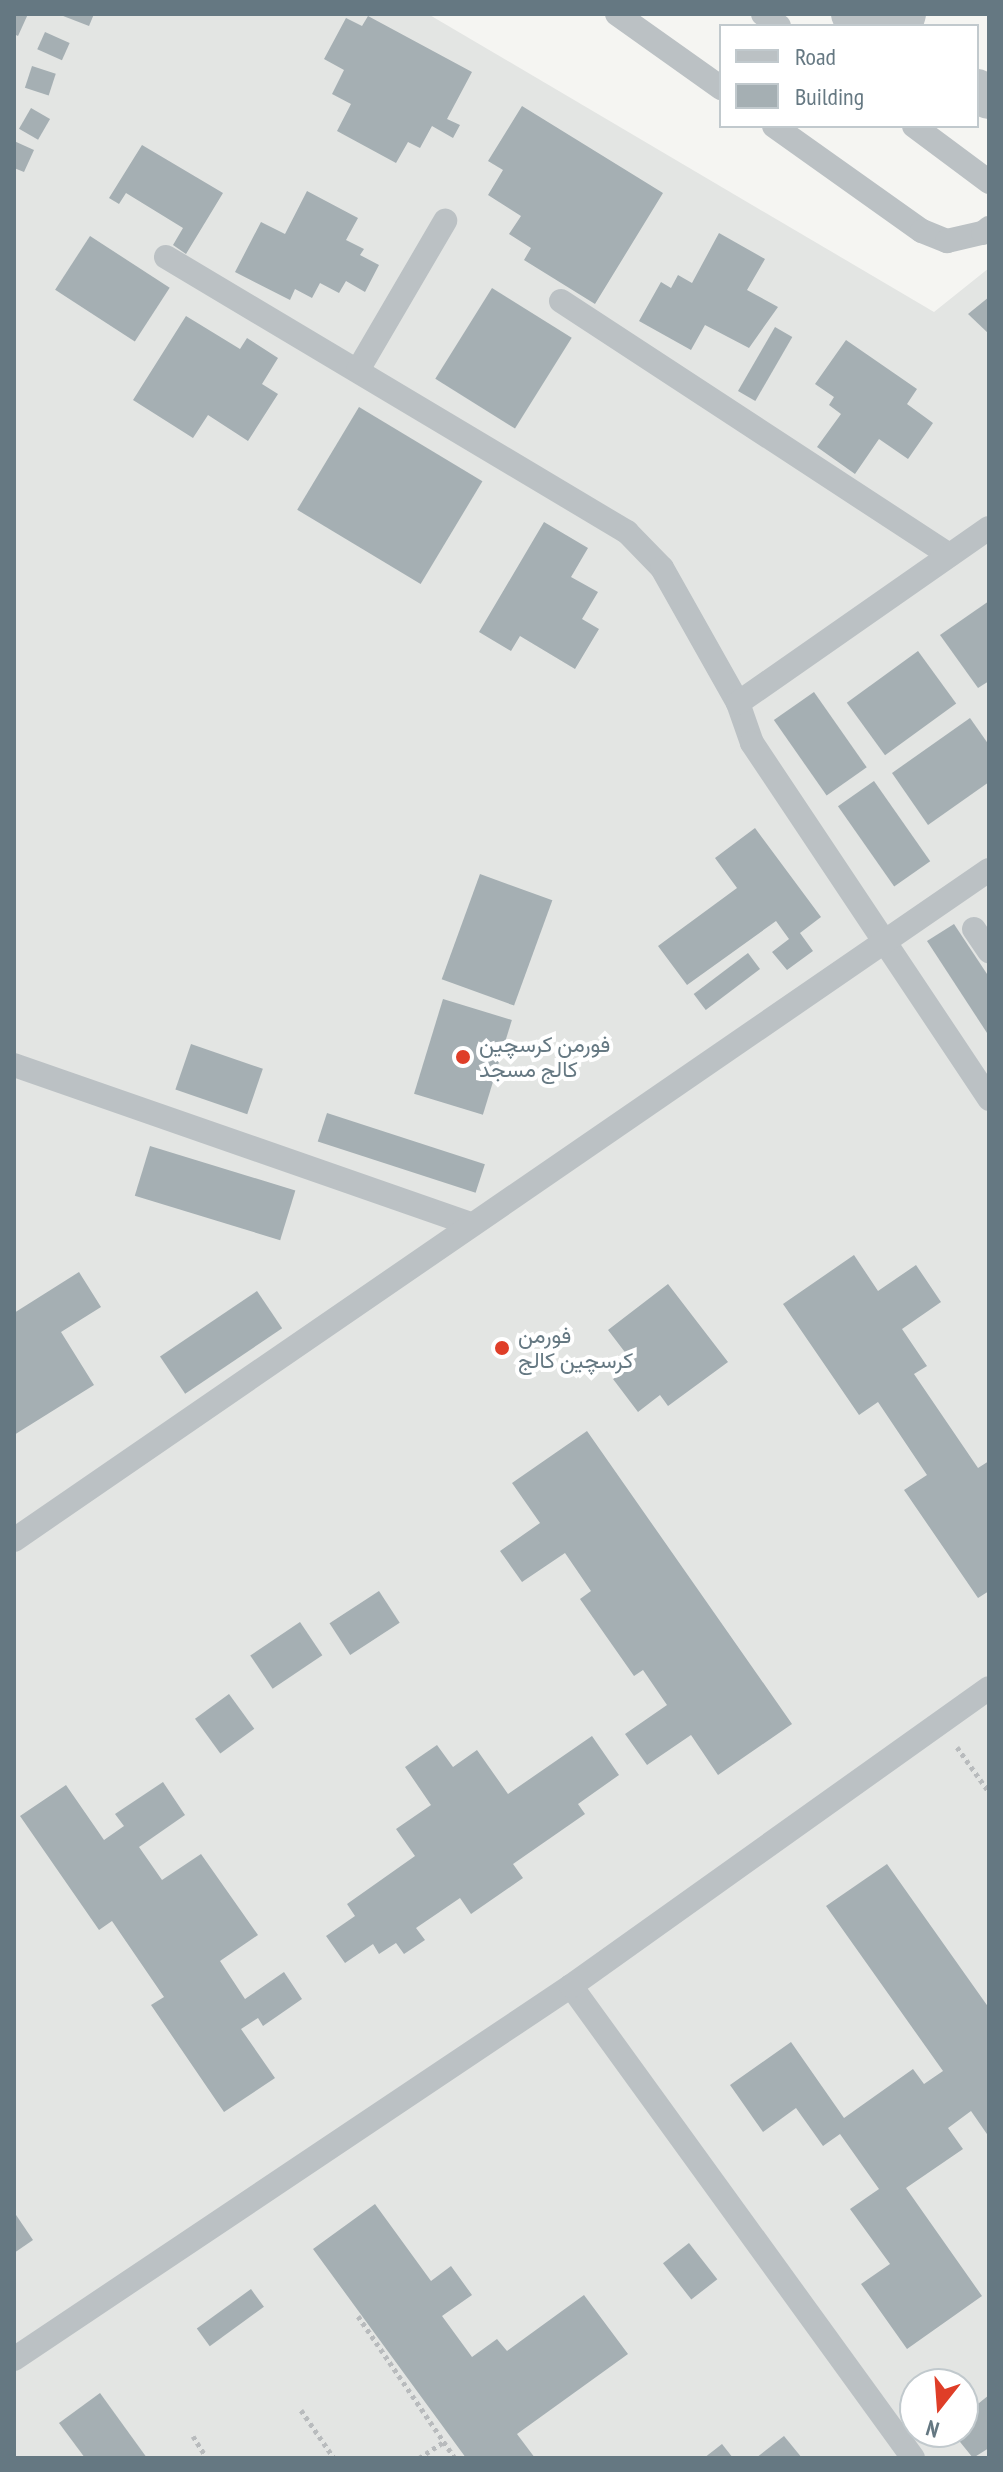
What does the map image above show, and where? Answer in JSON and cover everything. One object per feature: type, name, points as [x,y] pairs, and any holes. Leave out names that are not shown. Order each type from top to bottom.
[{"type":"lane","points":[[617,14],[719,87]]},
{"type":"lane","points":[[777,128],[922,231],[947,241],[983,233],[989,228]]},
{"type":"lane","points":[[917,128],[989,182]]},
{"type":"lane","points":[[358,370],[445,221]]},
{"type":"lane","points":[[166,257],[627,532],[662,568],[738,703],[752,743],[989,1099]]},
{"type":"lane","points":[[561,301],[949,555]]},
{"type":"lane","points":[[738,703],[989,528]]},
{"type":"lane","points":[[14,1540],[989,870]]},
{"type":"lane","points":[[974,929],[989,951]]},
{"type":"lane","points":[[14,1065],[470,1224]]},
{"type":"lane","points":[[14,2359],[571,1986],[989,1688]]},
{"type":"lane","points":[[571,1986],[913,2458]]},
{"type":"path","points":[[939,1722],[989,1792]]},
{"type":"path","points":[[358,2316],[455,2458]]},
{"type":"path","points":[[301,2410],[334,2458]]},
{"type":"path","points":[[193,2436],[207,2458]]},
{"type":"path","points":[[419,2458],[444,2442]]},
{"type":"shaded area","name":"فورمن کرسچین کالج","points":[[14,14],[428,14],[934,312],[989,268],[989,2458],[14,2458]]},
{"type":"building","points":[[14,14],[28,14],[18,36],[14,34]]},
{"type":"building","points":[[58,14],[94,14],[89,26]]},
{"type":"building","points":[[368,16],[472,72],[447,119],[460,125],[453,138],[432,126],[420,148],[408,142],[396,163],[337,131],[351,104],[332,94],[344,70],[324,59],[346,18],[362,26]]},
{"type":"building","points":[[45,32],[70,43],[62,60],[37,49]]},
{"type":"building","points":[[32,66],[56,74],[49,96],[25,88]]},
{"type":"building","points":[[522,106],[663,193],[595,304],[524,260],[531,248],[509,234],[521,216],[488,195],[503,170],[488,161]]},
{"type":"building","points":[[31,108],[50,119],[38,140],[19,129]]},
{"type":"building","points":[[14,141],[34,150],[24,172],[14,168]]},
{"type":"building","points":[[142,145],[223,193],[186,254],[173,245],[183,228],[126,193],[119,204],[109,198]]},
{"type":"building","points":[[307,191],[358,218],[346,240],[364,249],[360,255],[379,265],[365,292],[346,281],[339,293],[320,283],[312,298],[295,289],[290,300],[235,272],[261,222],[285,234]]},
{"type":"building","points":[[719,233],[765,259],[747,290],[778,307],[749,348],[705,325],[691,350],[639,321],[661,282],[671,288],[678,275],[692,283]]},
{"type":"building","points":[[90,236],[170,288],[135,341],[55,290]]},
{"type":"building","points":[[492,288],[572,338],[515,429],[435,379]]},
{"type":"building","points":[[989,297],[989,334],[968,314]]},
{"type":"building","points":[[186,316],[240,349],[247,338],[278,358],[262,384],[278,394],[248,441],[208,415],[193,438],[133,400]]},
{"type":"building","points":[[775,327],[792,337],[755,401],[738,391]]},
{"type":"building","points":[[846,340],[917,389],[907,404],[933,423],[908,459],[879,439],[855,474],[817,447],[841,414],[829,405],[834,397],[815,384]]},
{"type":"building","points":[[359,407],[482,481],[421,584],[297,510]]},
{"type":"building","points":[[544,522],[588,548],[571,577],[598,592],[582,619],[599,629],[575,669],[520,636],[511,651],[479,632]]},
{"type":"building","points":[[989,601],[989,681],[978,688],[940,635]]},
{"type":"building","points":[[918,651],[956,704],[885,755],[847,703]]},
{"type":"building","points":[[814,692],[867,767],[827,795],[774,720]]},
{"type":"building","points":[[970,718],[989,745],[989,782],[928,825],[892,773]]},
{"type":"building","points":[[874,781],[930,861],[894,887],[838,806]]},
{"type":"building","points":[[755,828],[821,917],[800,933],[813,951],[787,970],[772,952],[789,939],[776,921],[687,985],[658,946],[737,888],[715,858]]},
{"type":"building","points":[[480,874],[552,900],[514,1006],[442,979]]},
{"type":"building","points":[[954,924],[989,977],[989,1036],[927,941]]},
{"type":"building","points":[[748,953],[760,969],[706,1010],[694,994]]},
{"type":"building","name":"فورمن کرسچین کالج مسجد","points":[[443,999],[512,1020],[483,1115],[414,1094]]},
{"type":"building","points":[[191,1044],[263,1069],[247,1114],[175,1089]]},
{"type":"building","points":[[327,1113],[485,1164],[476,1193],[318,1142]]},
{"type":"building","points":[[150,1146],[295,1190],[280,1240],[135,1196]]},
{"type":"building","points":[[854,1255],[878,1291],[916,1265],[941,1302],[902,1329],[927,1366],[914,1374],[978,1468],[989,1461],[989,1591],[978,1598],[904,1490],[927,1475],[878,1402],[859,1415],[783,1304]]},
{"type":"building","points":[[79,1272],[101,1307],[61,1332],[94,1385],[14,1435],[14,1313]]},
{"type":"building","points":[[668,1284],[728,1362],[668,1406],[660,1395],[638,1412],[613,1379],[634,1364],[608,1330]]},
{"type":"building","points":[[257,1291],[282,1328],[185,1394],[160,1356]]},
{"type":"building","points":[[587,1431],[792,1724],[718,1775],[691,1735],[647,1765],[625,1734],[667,1705],[643,1670],[634,1676],[580,1599],[591,1591],[565,1553],[522,1582],[500,1551],[540,1523],[512,1483]]},
{"type":"building","points":[[379,1591],[400,1623],[350,1655],[330,1623]]},
{"type":"building","points":[[300,1622],[322,1655],[273,1689],[250,1656]]},
{"type":"building","points":[[229,1694],[254,1729],[220,1753],[195,1719]]},
{"type":"building","points":[[592,1736],[619,1775],[578,1804],[585,1814],[513,1864],[523,1878],[471,1914],[460,1898],[416,1928],[425,1940],[404,1954],[396,1943],[379,1954],[373,1944],[345,1963],[326,1936],[355,1916],[347,1904],[415,1856],[396,1829],[431,1805],[405,1767],[437,1745],[453,1767],[477,1750],[508,1794]]},
{"type":"building","points":[[163,1782],[185,1815],[139,1847],[162,1880],[201,1854],[258,1935],[220,1961],[245,1999],[284,1972],[302,1999],[263,2026],[258,2018],[241,2029],[275,2078],[224,2112],[151,2005],[164,1997],[112,1921],[99,1930],[20,1816],[66,1785],[104,1840],[124,1826],[115,1814]]},
{"type":"building","points":[[887,1864],[989,2008],[989,2137],[971,2111],[948,2128],[963,2149],[906,2188],[982,2296],[907,2349],[861,2284],[890,2264],[850,2209],[879,2189],[840,2134],[823,2146],[796,2108],[763,2132],[730,2085],[791,2042],[844,2118],[913,2069],[924,2084],[943,2071],[826,1906]]},
{"type":"building","points":[[375,2204],[431,2281],[451,2266],[472,2295],[442,2316],[472,2357],[497,2339],[507,2351],[584,2295],[628,2354],[517,2434],[535,2458],[466,2458],[313,2249]]},
{"type":"building","points":[[14,2212],[33,2240],[14,2253]]},
{"type":"building","points":[[689,2243],[717,2279],[691,2300],[663,2263]]},
{"type":"building","points":[[251,2289],[264,2307],[210,2346],[197,2328]]},
{"type":"building","points":[[100,2393],[147,2458],[85,2458],[59,2423]]},
{"type":"building","points":[[989,2395],[989,2448],[973,2458],[965,2448],[979,2448],[979,2403]]},
{"type":"building","points":[[784,2436],[802,2458],[756,2458]]},
{"type":"building","points":[[722,2444],[733,2458],[704,2458]]},
{"type":"place","name":"فورمن کرسچین کالج مسجد","points":[[463,1057]]},
{"type":"place","name":"فورمن کرسچین کالج","points":[[502,1348]]}]
